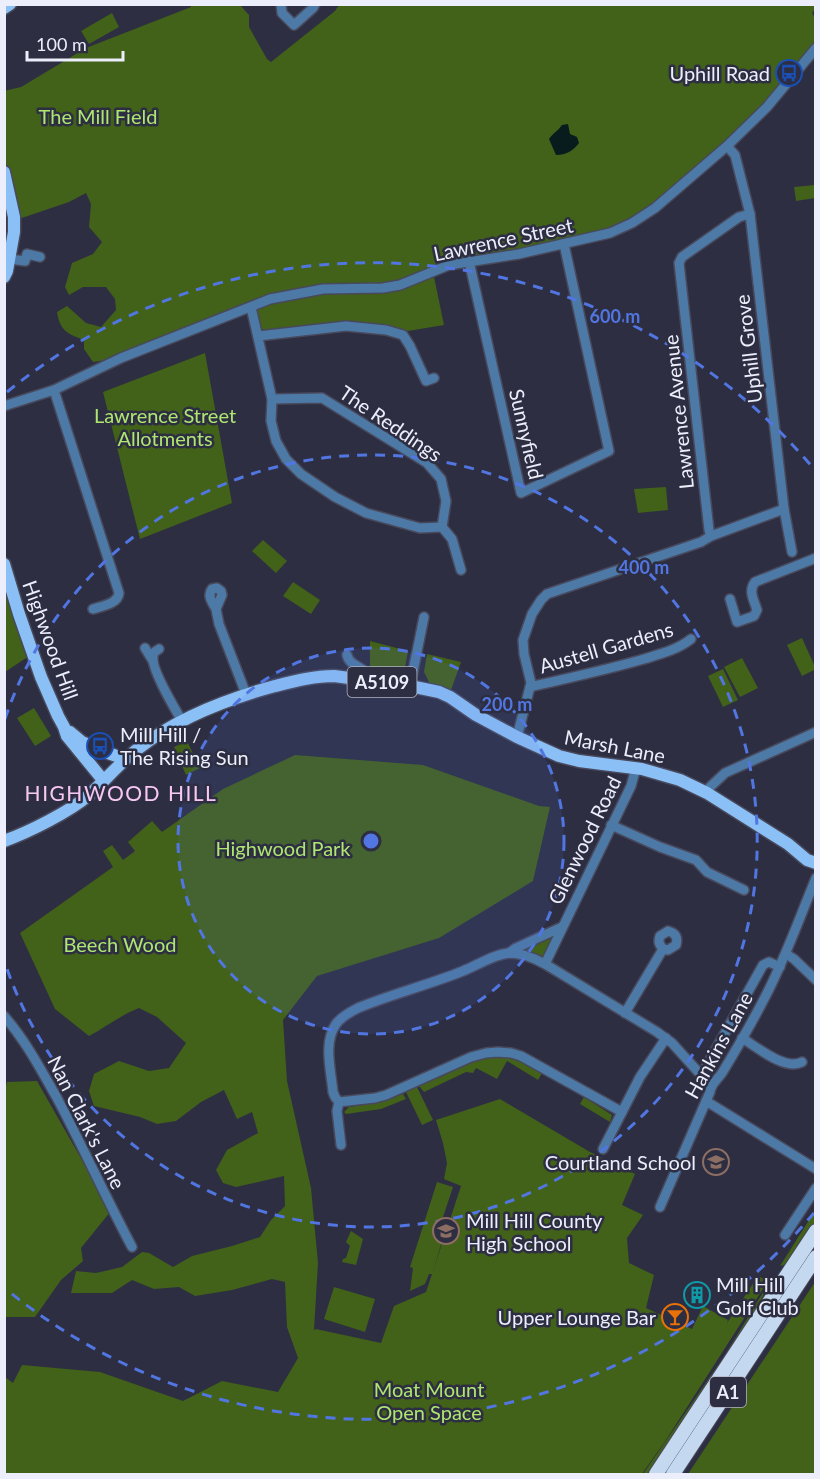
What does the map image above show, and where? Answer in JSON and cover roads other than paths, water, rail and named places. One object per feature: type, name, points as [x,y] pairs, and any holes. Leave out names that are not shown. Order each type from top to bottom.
[{"type":"highway","name":"A1","points":[[656,1474],[816,1231]]},
{"type":"highway","name":"A1","points":[[673,1474],[816,1257]]},
{"type":"main road","points":[[4,8],[10,4]]},
{"type":"main road","points":[[4,172],[14,217],[14,231],[7,271],[4,276]]},
{"type":"main road","name":"Highwood Hill","points":[[4,564],[42,677],[67,736],[103,780]]},
{"type":"main road","name":"Marsh Lane","points":[[103,780],[151,739],[224,701],[303,679],[334,675],[439,692],[476,715],[559,756],[653,771],[680,780],[788,844],[807,860],[816,863]]},
{"type":"main road","name":"Highwood Hill","points":[[64,727],[82,742],[108,753],[121,763]]},
{"type":"main road","name":"A5109","points":[[4,841],[49,820],[80,801],[103,780]]},
{"type":"street","points":[[281,4],[282,13],[294,25],[315,4]]},
{"type":"street","name":"Lawrence Street","points":[[4,406],[54,390],[121,358],[270,299],[323,289],[383,288],[400,285],[448,265],[519,254],[610,233],[632,223],[655,208],[727,146],[767,107],[816,48]]},
{"type":"street","name":"Uphill Grove","points":[[727,146],[735,155],[750,214],[784,509],[792,552]]},
{"type":"street","name":"Lawrence Avenue","points":[[711,536],[679,262],[682,257],[740,217],[750,214]]},
{"type":"street","name":"Sunnyfield","points":[[469,261],[521,493],[609,451],[564,244]]},
{"type":"street","points":[[9,259],[25,261],[27,254],[40,257]]},
{"type":"street","points":[[251,307],[272,399],[271,421],[276,441],[286,459],[301,474],[335,497],[366,513],[420,528],[441,527],[452,539],[461,570]]},
{"type":"street","points":[[258,336],[346,326],[386,330],[403,335],[426,381],[434,378]]},
{"type":"street","points":[[54,390],[119,593],[116,601],[93,609]]},
{"type":"street","name":"The Reddings","points":[[272,399],[322,398],[427,463],[441,479],[446,501],[441,527]]},
{"type":"street","points":[[517,736],[531,683],[523,640],[532,614],[547,594],[701,542],[711,536],[784,509]]},
{"type":"street","points":[[730,599],[737,622],[754,616],[757,610],[751,593],[755,582],[816,558]]},
{"type":"street","points":[[216,609],[219,624],[246,694]]},
{"type":"street","points":[[410,686],[424,617]]},
{"type":"street","name":"Austell Gardens","points":[[530,687],[627,664],[674,649],[691,639]]},
{"type":"street","points":[[146,648],[182,721]]},
{"type":"street","points":[[153,661],[154,653],[159,649]]},
{"type":"street","points":[[347,655],[351,663],[363,670],[364,680]]},
{"type":"street","points":[[707,794],[710,787],[725,773],[816,732]]},
{"type":"street","name":"Glenwood Road","points":[[545,964],[631,786],[636,768]]},
{"type":"street","points":[[611,825],[696,860],[708,872],[744,890]]},
{"type":"street","name":"Hankins Lane","points":[[660,1208],[711,1086],[721,1076],[763,1001],[786,954],[816,878]]},
{"type":"street","name":"Glenwood Road","points":[[339,1102],[333,1092],[328,1048],[334,1027],[346,1015],[509,953],[562,927]]},
{"type":"street","points":[[625,1012],[663,949]]},
{"type":"street","points":[[509,953],[531,957],[545,964],[666,1038],[711,1086]]},
{"type":"street","points":[[786,954],[816,980]]},
{"type":"street","name":"Hankins Lane","points":[[706,1067],[763,964],[769,962],[780,967]]},
{"type":"street","name":"Nan Clark's Lane","points":[[4,1016],[45,1076],[132,1247]]},
{"type":"street","points":[[603,1149],[640,1077],[666,1038]]},
{"type":"street","points":[[742,1038],[783,1063],[794,1065],[802,1062]]},
{"type":"street","points":[[341,1145],[337,1111],[339,1102],[386,1095],[471,1057],[486,1053],[511,1053],[520,1056],[621,1112]]},
{"type":"street","points":[[706,1101],[816,1169]]},
{"type":"street","points":[[784,1235],[816,1188]]},
{"type":"place","name":"Uphill Road","points":[[789,73]]},
{"type":"place","name":"Mill Hill / The Rising Sun","points":[[100,746]]},
{"type":"place","name":"Courtland School","points":[[716,1162]]},
{"type":"place","name":"Mill Hill County High School","points":[[446,1231]]},
{"type":"place","name":"Mill Hill Golf Club","points":[[697,1295]]},
{"type":"place","name":"Upper Lounge Bar","points":[[675,1317]]},
{"type":"district","name":"HIGHWOOD HILL","points":[[121,792]]},
{"type":"park label","name":"The Mill Field","points":[[98,116]]},
{"type":"park label","name":"Lawrence Street Allotments","points":[[165,426]]},
{"type":"park label","name":"Highwood Park","points":[[283,848]]},
{"type":"park label","name":"Beech Wood","points":[[120,944]]},
{"type":"park label","name":"Moat Mount Open Space","points":[[429,1400]]}]
